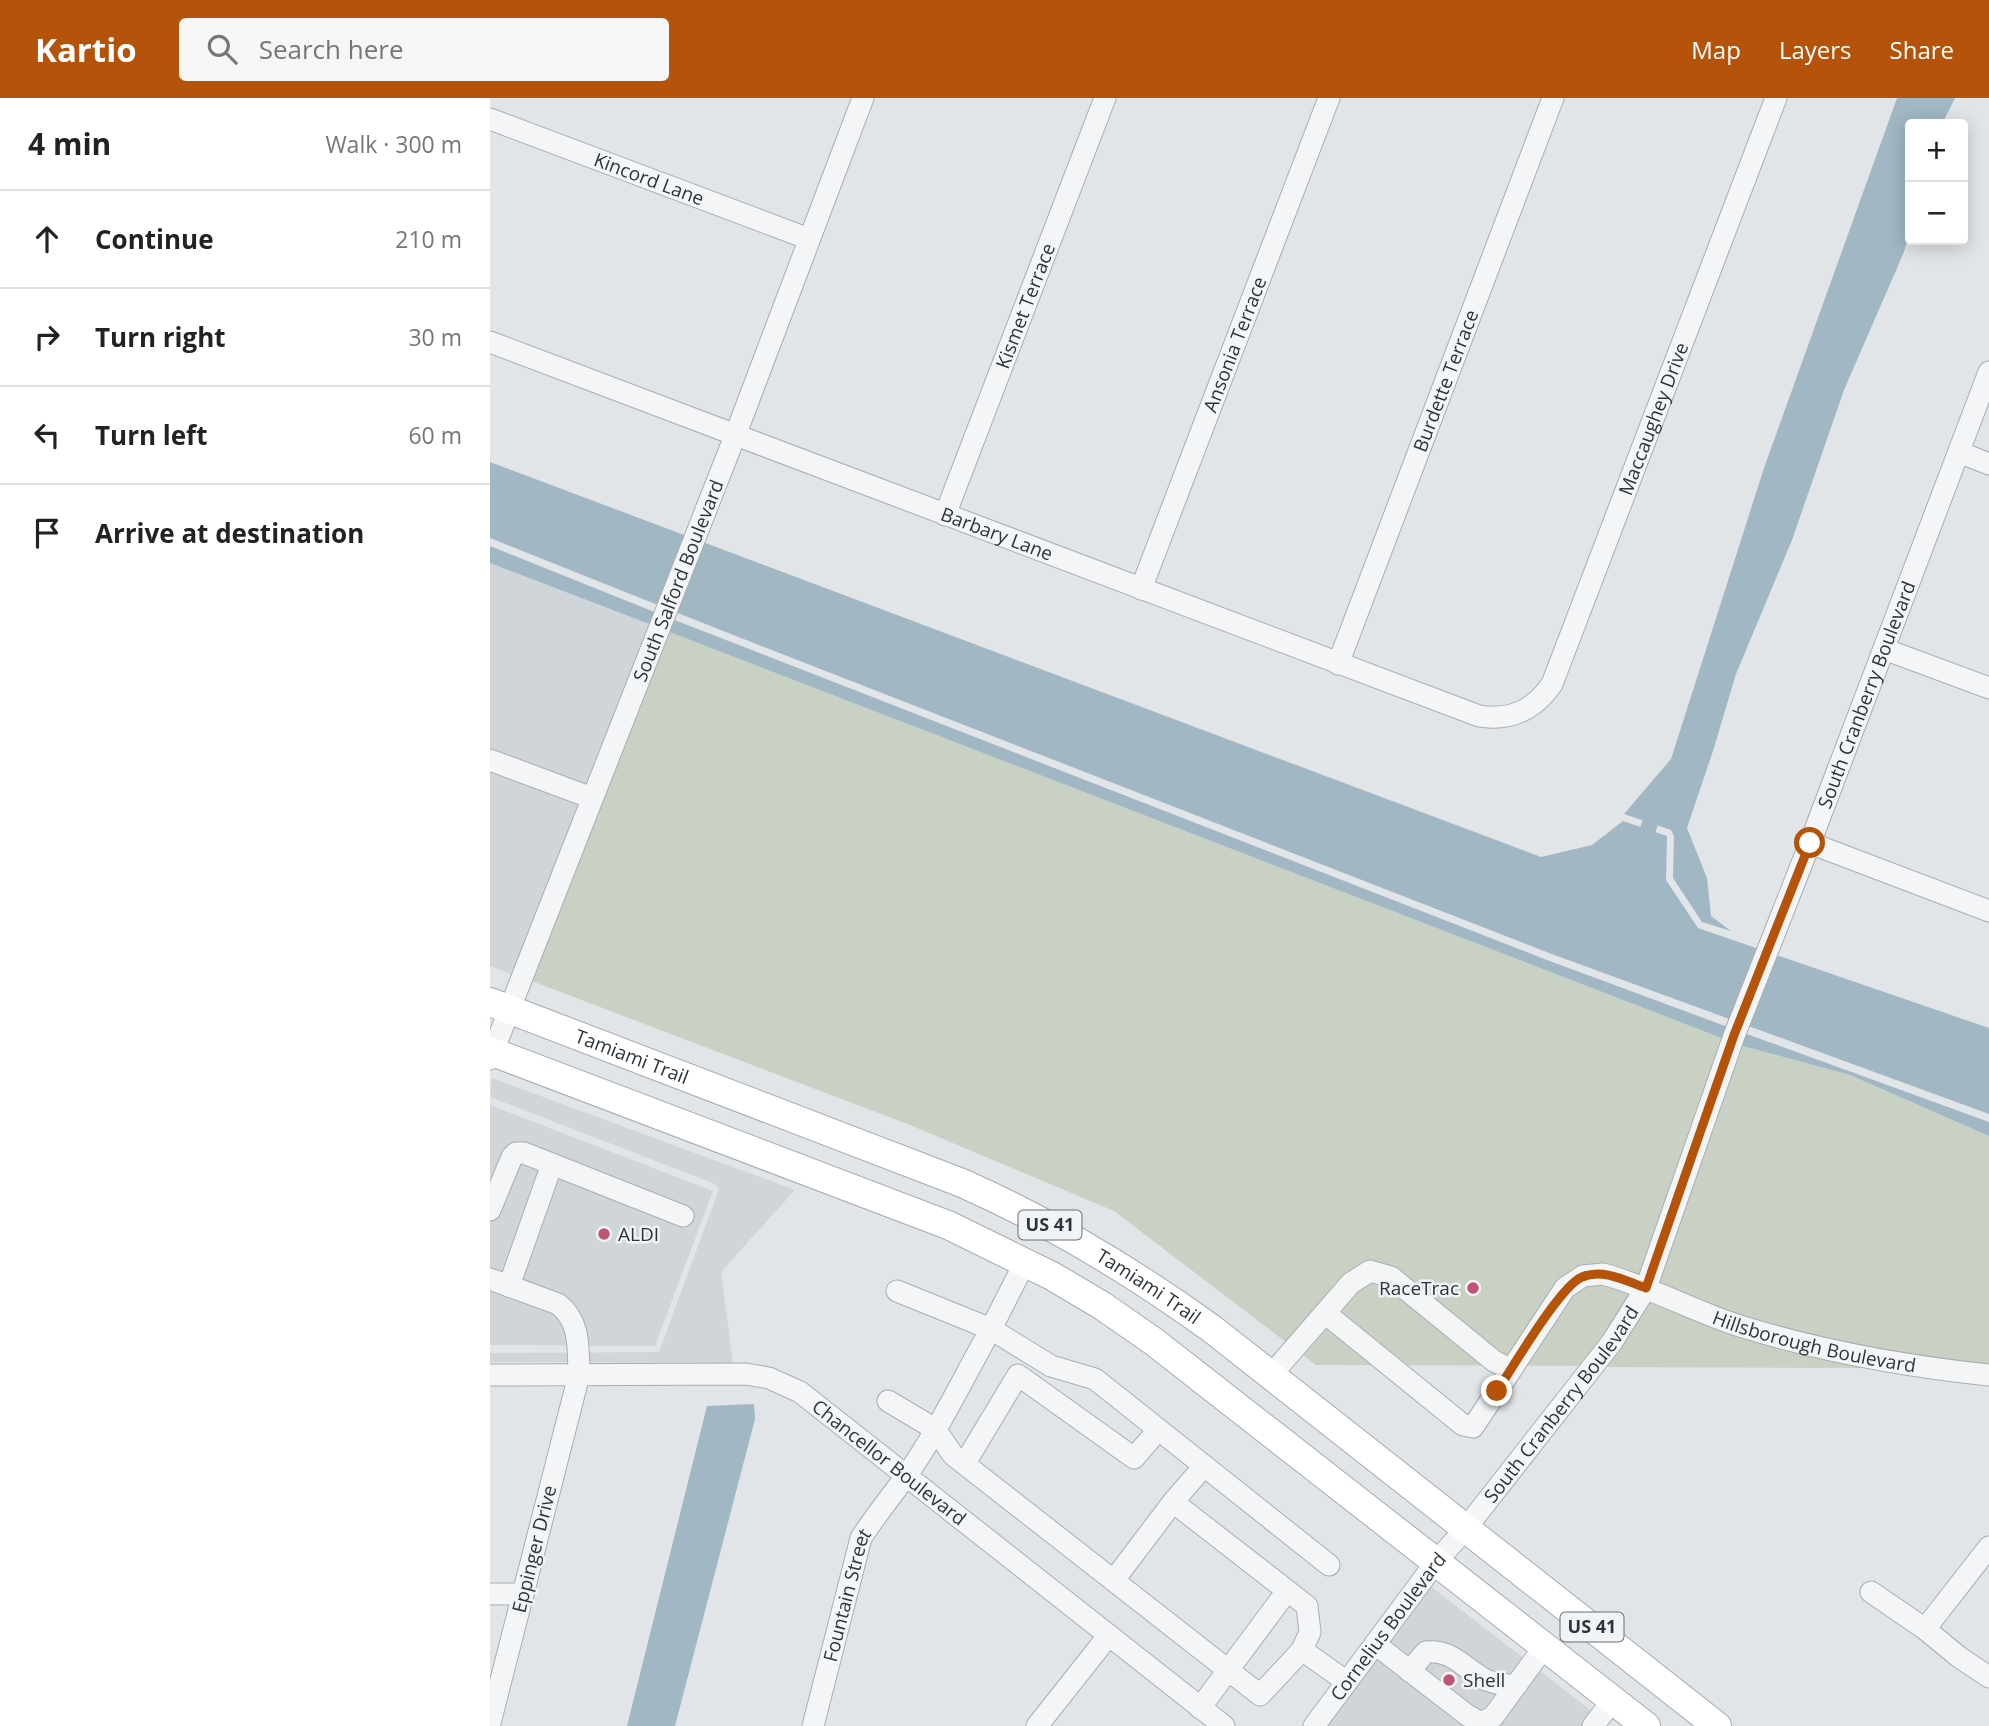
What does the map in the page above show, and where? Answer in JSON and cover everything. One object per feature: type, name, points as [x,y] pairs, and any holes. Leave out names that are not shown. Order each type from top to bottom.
[{"type":"main road","name":"Tamiami Trail","points":[[499,1006],[962,1183],[1018,1208],[1079,1241],[1163,1294],[1271,1375],[1717,1726]]},
{"type":"main road","name":"US 41","points":[[491,1054],[948,1226],[1025,1262],[1101,1306],[1153,1341],[1646,1726]]},
{"type":"street","name":"South Salford Boulevard","points":[[491,1054],[499,1006],[592,798],[735,436],[863,98]]},
{"type":"street","name":"Kismet Terrace","points":[[945,515],[1105,98]]},
{"type":"street","name":"Ansonia Terrace","points":[[1141,589],[1329,98]]},
{"type":"street","name":"Burdette Terrace","points":[[1338,664],[1552,98]]},
{"type":"street","name":"Maccaughey Drive","points":[[1506,717],[1533,706],[1552,684],[1776,98]]},
{"type":"street","name":"Kincord Lane","points":[[490,120],[809,239]]},
{"type":"street","name":"Barbary Lane","points":[[490,342],[1338,664],[1479,716],[1506,717]]},
{"type":"street","name":"South Cranberry Boulevard","points":[[1466,1528],[1612,1342],[1646,1288],[1734,1035],[1989,372]]},
{"type":"street","points":[[1959,452],[1989,464]]},
{"type":"street","points":[[1884,649],[1989,688]]},
{"type":"street","points":[[490,760],[592,798]]},
{"type":"street","points":[[1810,843],[1989,911]]},
{"type":"street","points":[[492,1200],[509,1162],[516,1153],[524,1153],[683,1216]]},
{"type":"street","points":[[499,1282],[552,1164]]},
{"type":"street","name":"Fountain Street","points":[[813,1726],[862,1538],[935,1429],[1025,1262]]},
{"type":"street","points":[[1271,1375],[1351,1283],[1370,1270],[1391,1277],[1494,1361],[1511,1370]]},
{"type":"street","name":"Hillsborough Boulevard","points":[[1325,1312],[1463,1425],[1473,1427],[1565,1288],[1583,1276],[1603,1274],[1646,1288],[1695,1310],[1801,1344],[1894,1364],[1989,1376]]},
{"type":"street","name":"Eppinger Drive","points":[[490,1723],[579,1375],[578,1341],[572,1317],[558,1304],[499,1282]]},
{"type":"street","points":[[897,1290],[991,1329],[1051,1367],[1095,1379],[1329,1564]]},
{"type":"street","name":"Chancellor Boulevard","points":[[490,1374],[746,1374],[769,1378],[800,1392],[1224,1726]]},
{"type":"street","points":[[965,1464],[1017,1375],[1134,1458],[1158,1430]]},
{"type":"street","points":[[888,1401],[935,1429],[953,1455],[1260,1695],[1302,1650],[1310,1632],[1307,1605],[1173,1502]]},
{"type":"street","points":[[1114,1580],[1204,1466]]},
{"type":"street","name":"Cornelius Boulevard","points":[[1314,1726],[1436,1562],[1466,1528]]},
{"type":"street","points":[[1925,1629],[1989,1547]]},
{"type":"street","points":[[1200,1708],[1287,1591]]},
{"type":"street","points":[[1871,1592],[1989,1677]]},
{"type":"street","points":[[490,1594],[523,1594]]},
{"type":"street","points":[[1037,1726],[1109,1635]]},
{"type":"street","points":[[1375,1644],[1481,1723],[1493,1717],[1545,1647]]},
{"type":"street","points":[[1302,1650],[1347,1682]]},
{"type":"street","points":[[1409,1671],[1426,1652],[1437,1651],[1449,1654],[1485,1680],[1516,1686]]},
{"type":"street","points":[[1593,1726],[1613,1700]]},
{"type":"shaded area","points":[[490,563],[652,625],[514,975],[490,966]]},
{"type":"shaded area","points":[[667,631],[1724,1039],[1639,1284],[1583,1366],[1316,1365],[1114,1211],[910,1125],[529,980]]},
{"type":"shaded area","points":[[1739,1045],[1850,1075],[1989,1136],[1989,1367],[1919,1358],[1826,1341],[1747,1318],[1656,1283]]},
{"type":"shaded area","points":[[492,1078],[795,1190],[721,1272],[733,1363],[490,1362],[490,1353],[659,1352],[719,1189],[715,1184],[490,1097]]},
{"type":"shaded area","points":[[490,1105],[713,1191],[655,1346],[490,1345]]},
{"type":"shaded area","points":[[1649,1299],[1868,1368],[1604,1367]]},
{"type":"shaded area","points":[[1429,1585],[1593,1712],[1582,1726],[1325,1726]]},
{"type":"water","points":[[1897,98],[1955,98],[1944,119],[1905,119],[1904,252],[1844,390],[1792,540],[1736,674],[1687,828],[1707,878],[1711,916],[1731,931],[1702,922],[1673,878],[1674,836],[1671,830],[1624,814],[1671,759],[1764,468]]},
{"type":"water","points":[[490,462],[1541,857],[1592,845],[1623,821],[1667,836],[1666,880],[1698,928],[1989,1028],[1989,1114],[1549,953],[490,538]]},
{"type":"water","points":[[490,546],[657,613],[652,625],[490,563]]},
{"type":"water","points":[[672,619],[1547,960],[1728,1027],[1724,1039],[667,631]]},
{"type":"water","points":[[1744,1033],[1989,1122],[1989,1136],[1850,1075],[1739,1045]]},
{"type":"water","points":[[754,1404],[755,1419],[675,1726],[627,1726],[707,1406]]},
{"type":"waterway","points":[[1648,829],[1658,802]]},
{"type":"place","name":"ALDI","points":[[604,1234]]},
{"type":"place","name":"RaceTrac","points":[[1473,1288]]},
{"type":"place","name":"Shell","points":[[1449,1680]]},
{"type":"route","points":[[1497,1391],[1565,1288],[1583,1276],[1603,1274],[1646,1288],[1734,1035],[1810,843]]}]
